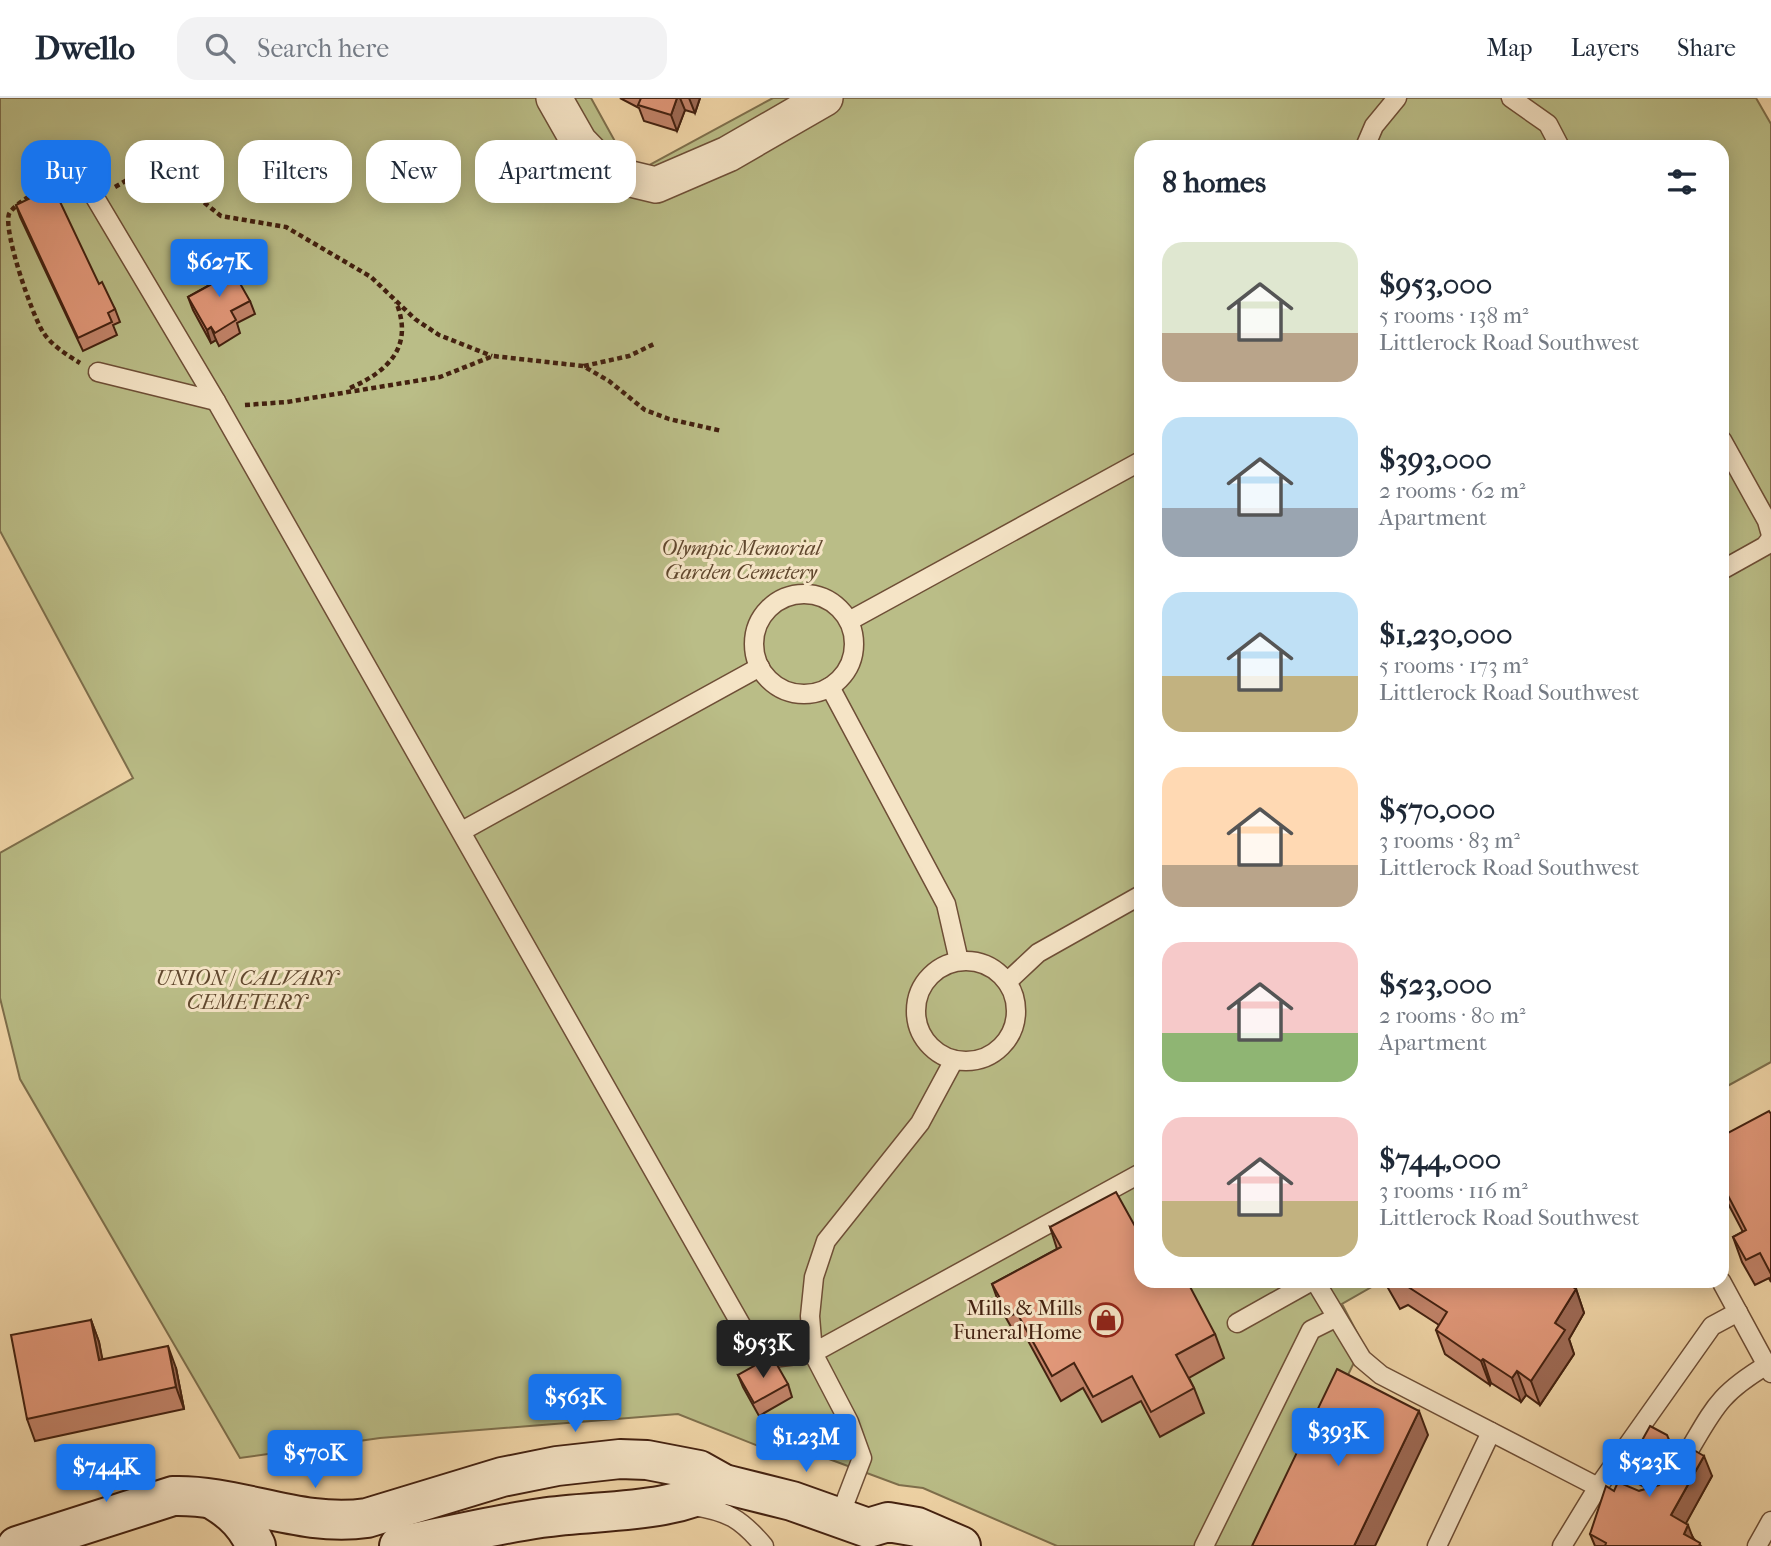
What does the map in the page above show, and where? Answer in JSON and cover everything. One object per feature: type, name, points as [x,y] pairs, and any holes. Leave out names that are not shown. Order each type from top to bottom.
[{"type":"main road","points":[[17,1546],[173,1496],[194,1495],[316,1520],[344,1522],[367,1518],[417,1500],[502,1477],[620,1459],[672,1463],[699,1470],[724,1484],[792,1501],[862,1531],[888,1522],[917,1527],[961,1546]]},
{"type":"main road","points":[[400,1546],[543,1518],[676,1504],[703,1496],[724,1484]]},
{"type":"main road","points":[[215,1501],[234,1513],[248,1530],[256,1546]]},
{"type":"main road","points":[[117,1546],[133,1517],[153,1503]]},
{"type":"street","points":[[554,98],[579,142],[610,174],[656,184],[728,154],[825,98]]},
{"type":"lane","points":[[1368,140],[1374,126],[1398,98]]},
{"type":"lane","points":[[1511,98],[1548,124],[1556,140]]},
{"type":"lane","points":[[98,203],[216,401],[752,1345],[772,1358],[813,1353],[1134,1177]]},
{"type":"lane","points":[[98,372],[216,401]]},
{"type":"lane","points":[[1729,453],[1767,522],[1771,536],[1765,546],[1729,566]]},
{"type":"lane","points":[[849,621],[1134,465]]},
{"type":"lane","points":[[801,594],[827,600],[849,621],[854,649],[850,665],[841,680],[830,687],[810,694],[785,691],[770,681],[760,667],[754,648],[756,631],[764,614],[784,598],[801,594]]},
{"type":"lane","points":[[462,831],[760,667]]},
{"type":"lane","points":[[830,687],[946,904],[959,961]]},
{"type":"lane","points":[[1007,982],[1038,953],[1134,899]]},
{"type":"lane","points":[[959,961],[986,964],[1007,982],[1016,1004],[1013,1029],[1000,1049],[978,1060],[954,1060],[928,1044],[917,1024],[916,1001],[931,974],[959,961]]},
{"type":"lane","points":[[862,1531],[862,1458],[849,1422],[813,1353],[810,1316],[814,1277],[826,1241],[920,1123],[954,1060]]},
{"type":"lane","points":[[1237,1323],[1301,1288]]},
{"type":"lane","points":[[1318,1288],[1362,1359],[1381,1375],[1491,1432],[1607,1484]]},
{"type":"lane","points":[[1685,1457],[1720,1398],[1733,1386],[1769,1369],[1725,1288]]},
{"type":"lane","points":[[1562,1546],[1607,1484],[1712,1326],[1738,1311]]},
{"type":"lane","points":[[1204,1546],[1311,1330],[1335,1318]]},
{"type":"lane","points":[[1437,1546],[1491,1432]]},
{"type":"lane","points":[[676,1504],[718,1509],[744,1523],[764,1546]]},
{"type":"lane","points":[[1757,1546],[1771,1521]]},
{"type":"path","points":[[111,184],[156,172],[176,180],[221,216],[286,227],[371,277],[415,319],[439,335],[493,356],[583,366],[629,356],[654,344]]},
{"type":"path","points":[[21,201],[14,205],[8,217],[18,265],[43,334],[66,355],[98,372]]},
{"type":"path","points":[[342,391],[370,379],[389,363],[402,342],[402,318],[395,300]]},
{"type":"path","points":[[216,401],[243,405],[286,402],[440,377],[493,356]]},
{"type":"path","points":[[583,366],[609,381],[645,410],[669,419],[722,431]]},
{"type":"green space","name":"Olympic Memorial Garden Cemetery","points":[[0,98],[591,98],[614,140],[475,140],[475,203],[636,203],[636,172],[773,98],[1756,98],[1771,124],[1771,1062],[1729,1085],[1729,140],[1134,140],[1134,1288],[1370,1288],[1342,1304],[1363,1344],[1265,1546],[1057,1546],[923,1488],[899,1485],[829,1459],[773,1444],[771,1451],[678,1414],[380,1438],[240,1458],[20,1079],[0,998],[0,853],[133,778],[0,531]]},
{"type":"building","points":[[641,98],[677,98],[671,115],[638,105]]},
{"type":"building","points":[[21,203],[61,203],[99,284],[102,282],[115,309],[108,313],[112,322],[78,338],[16,205]]},
{"type":"building","points":[[229,264],[250,301],[231,311],[236,320],[215,333],[211,327],[207,330],[188,297],[210,285],[206,278]]},
{"type":"building","points":[[1769,1111],[1771,1114],[1771,1274],[1760,1253],[1746,1260],[1733,1237],[1746,1230],[1729,1197],[1729,1132]]},
{"type":"building","name":"Mills & Mills Funeral Home","points":[[1116,1192],[1134,1224],[1134,1288],[1191,1288],[1215,1334],[1176,1355],[1194,1388],[1151,1412],[1132,1376],[1093,1397],[1074,1363],[1052,1376],[1017,1313],[1010,1316],[992,1284],[1061,1247],[1050,1227]]},
{"type":"building","points":[[1410,1288],[1576,1289],[1555,1323],[1565,1330],[1531,1381],[1517,1371],[1512,1378],[1483,1359],[1481,1361],[1436,1330],[1447,1312]]},
{"type":"building","points":[[91,1320],[99,1360],[168,1346],[176,1387],[27,1419],[11,1335]]},
{"type":"building","points":[[772,1356],[788,1384],[754,1403],[738,1375]]},
{"type":"building","points":[[1337,1369],[1419,1411],[1354,1546],[1252,1546]]},
{"type":"building","points":[[1650,1426],[1667,1435],[1672,1447],[1685,1445],[1704,1456],[1671,1515],[1688,1525],[1684,1534],[1700,1543],[1699,1546],[1605,1546],[1606,1543],[1590,1534],[1606,1486],[1614,1491],[1618,1482],[1639,1491],[1659,1485],[1666,1478],[1666,1471],[1659,1464],[1638,1467],[1630,1462]]},
{"type":"place","name":"Mills & Mills Funeral Home","points":[[1106,1320]]},
{"type":"park label","name":"UNION / CALVARY CEMETERY","points":[[247,990]]}]
